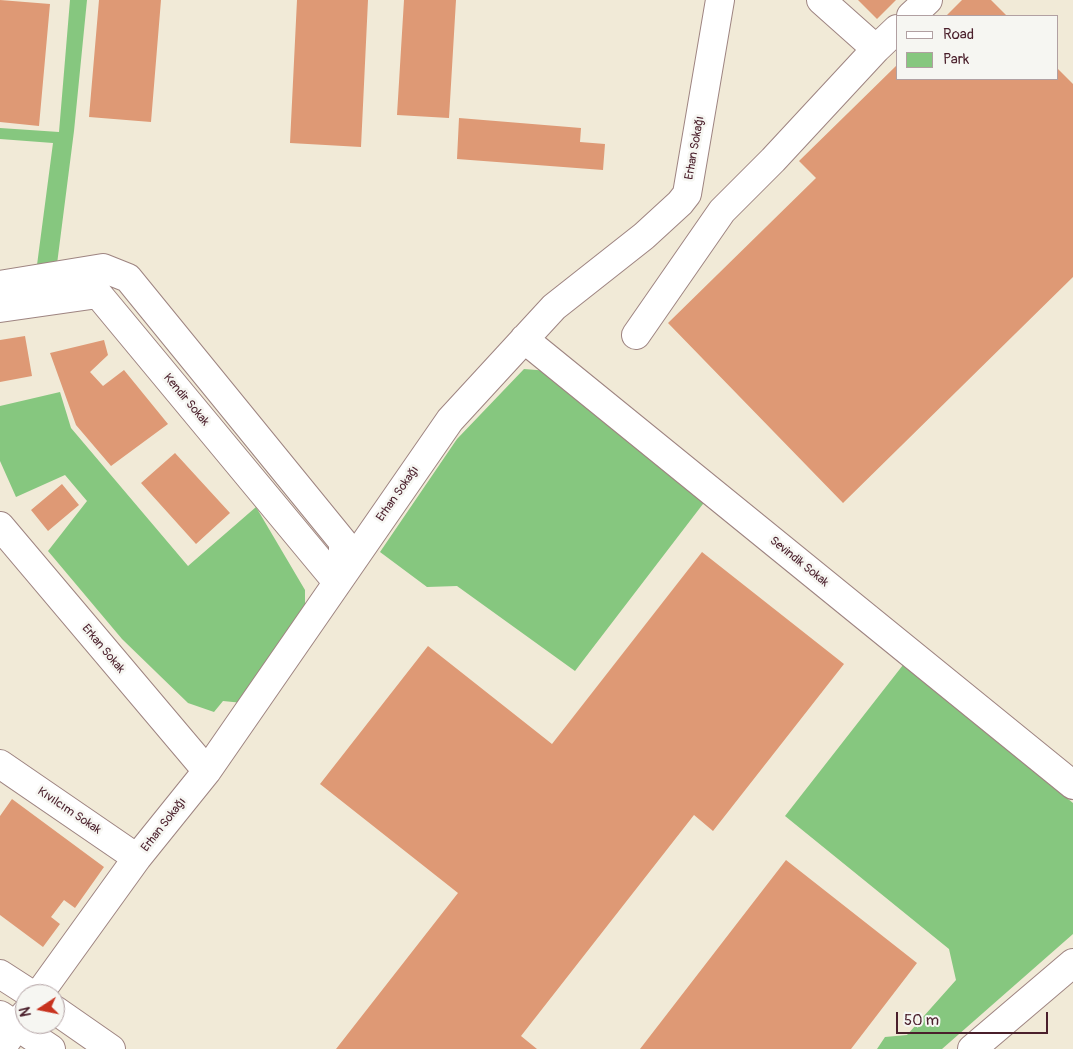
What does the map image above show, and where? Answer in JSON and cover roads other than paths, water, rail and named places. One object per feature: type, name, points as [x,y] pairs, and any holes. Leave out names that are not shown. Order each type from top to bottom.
[{"type":"street","name":"Erhan Sokağı","points":[[46,984],[137,858],[207,771],[450,420],[554,307],[644,236],[680,203],[687,194],[720,0]]},
{"type":"street","points":[[821,0],[876,49]]},
{"type":"street","points":[[912,15],[928,0]]},
{"type":"street","points":[[636,335],[722,211],[896,30]]},
{"type":"street","points":[[0,285],[103,268],[128,278],[343,542],[343,572]]},
{"type":"street","name":"Kendir Sokak","points":[[0,308],[98,294],[343,572]]},
{"type":"street","name":"Sevindik Sokak","points":[[524,339],[1073,785]]},
{"type":"street","name":"Erkan Sokak","points":[[0,526],[207,771]]},
{"type":"street","name":"Kıvılcım Sokak","points":[[0,764],[137,858]]},
{"type":"street","points":[[972,1049],[1073,963]]},
{"type":"street","points":[[0,974],[16,984]]},
{"type":"street","points":[[65,1017],[110,1049]]},
{"type":"street","points":[[1,1049],[14,1018],[51,1049]]}]
